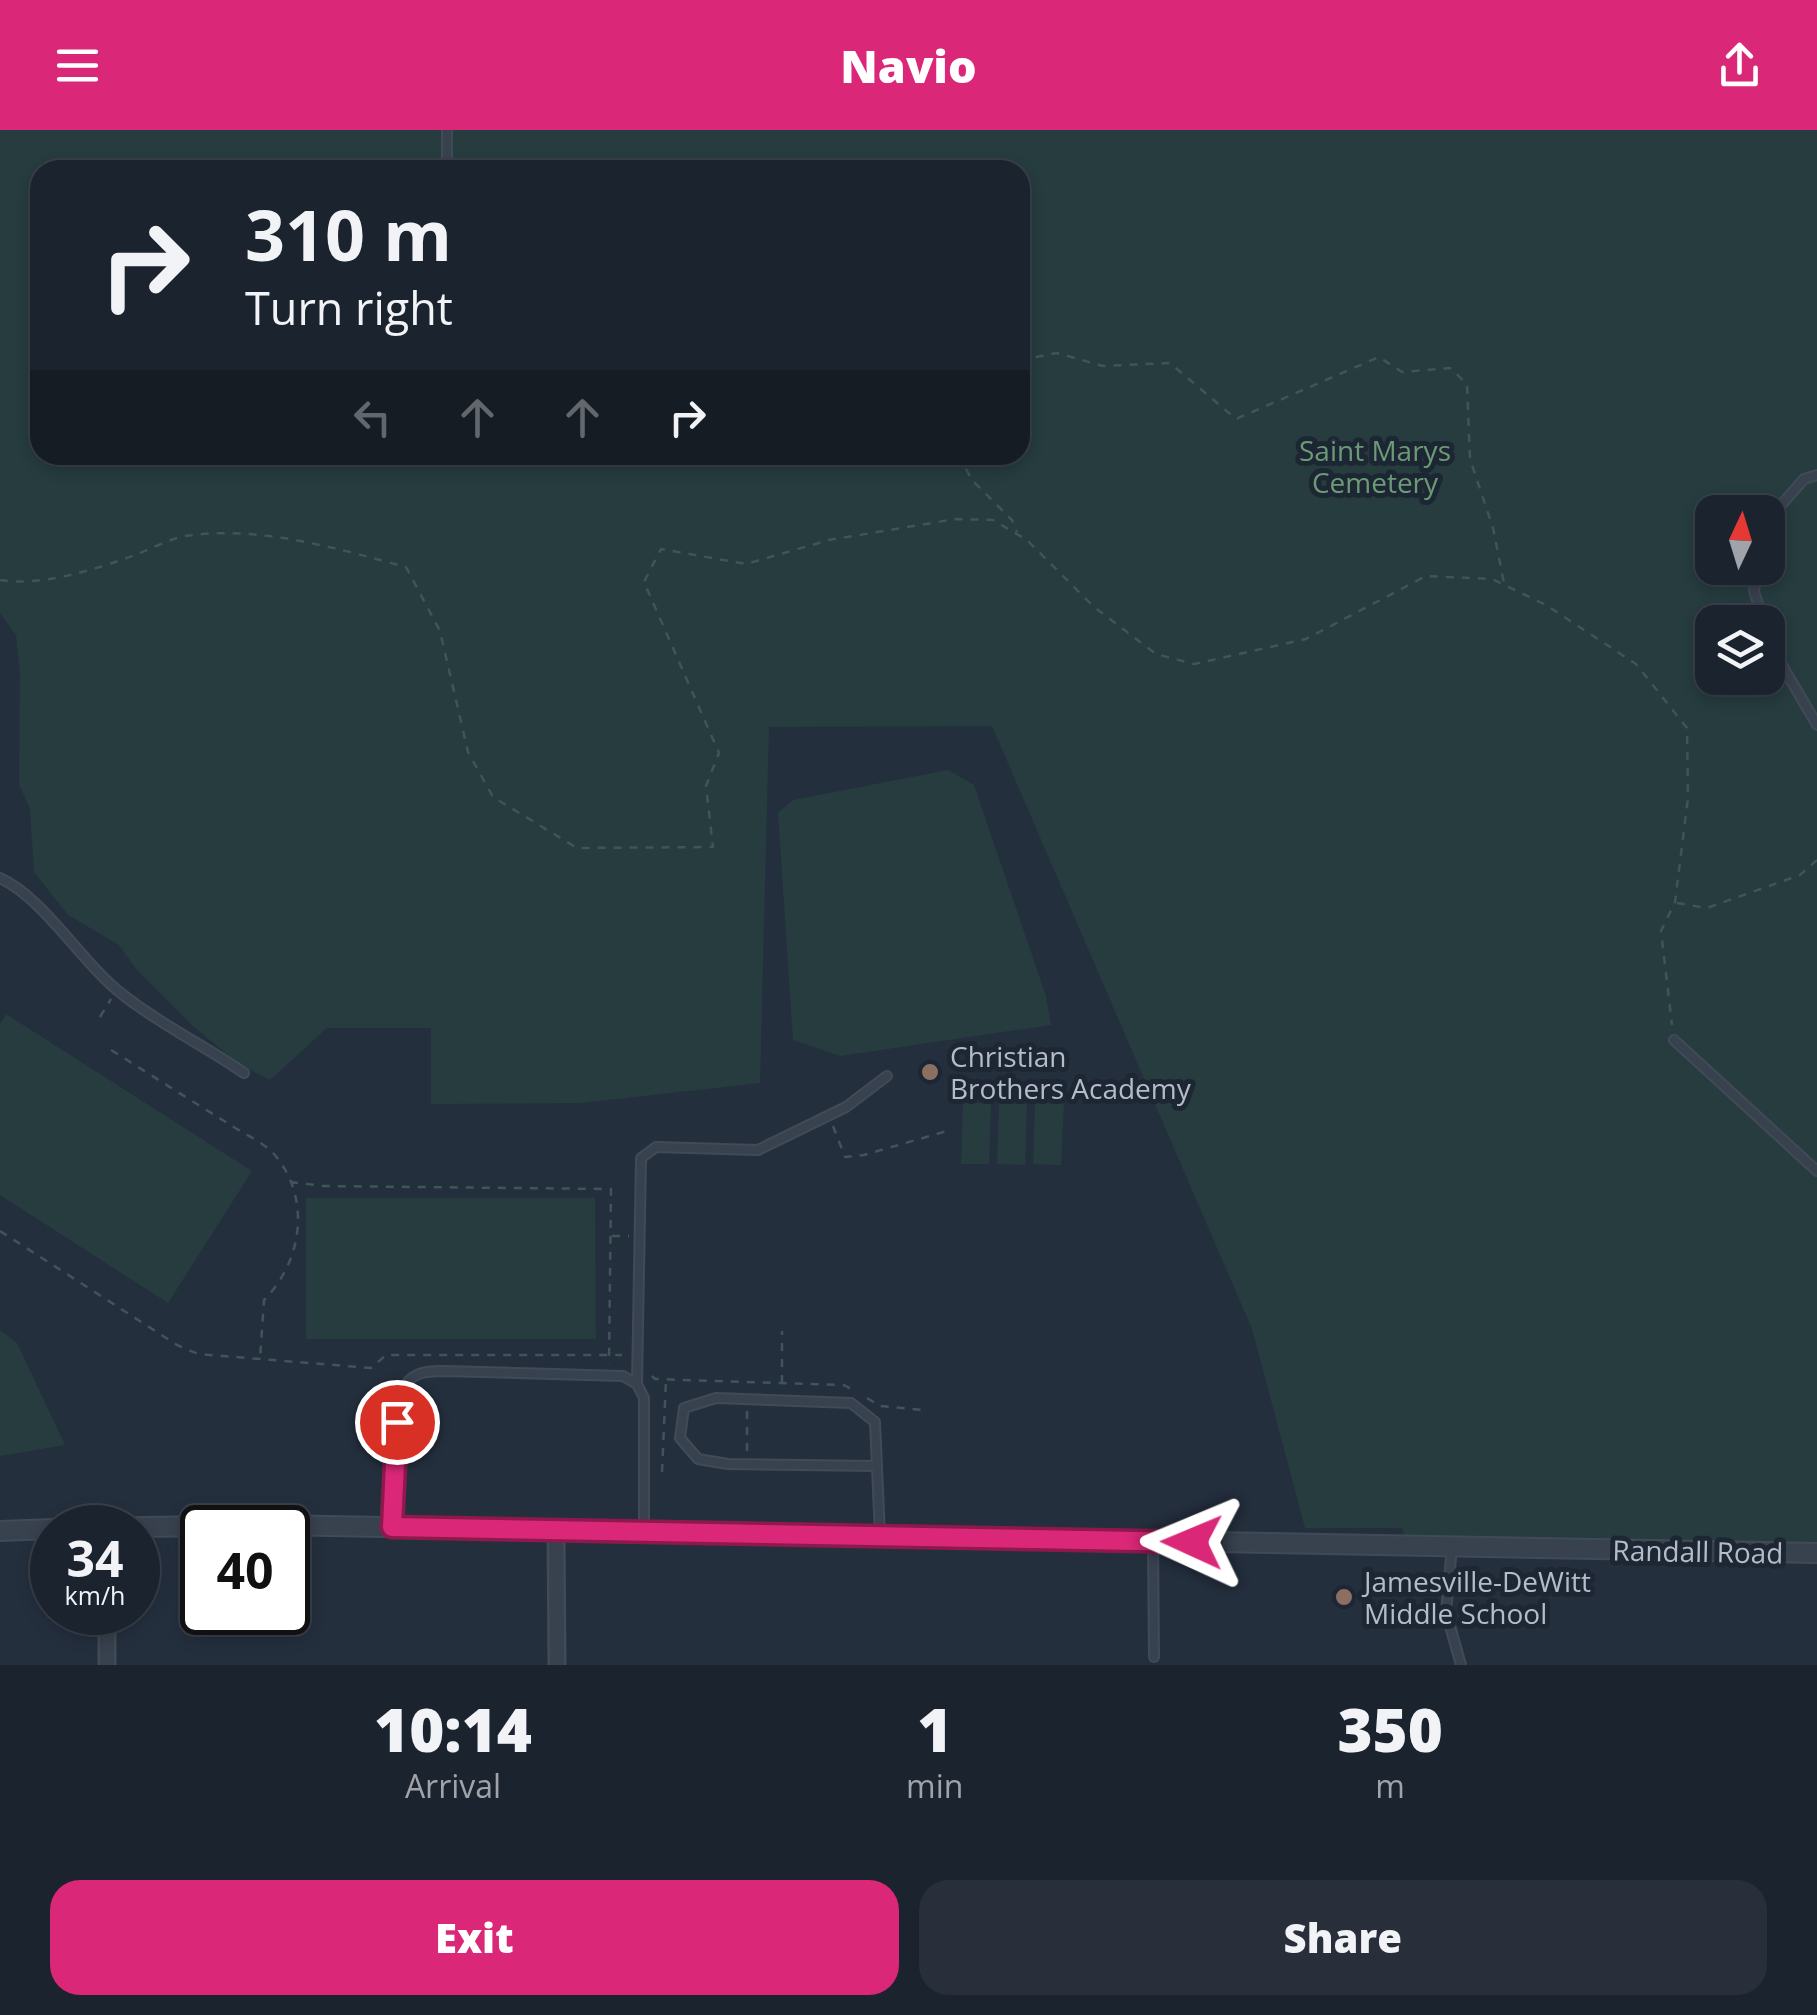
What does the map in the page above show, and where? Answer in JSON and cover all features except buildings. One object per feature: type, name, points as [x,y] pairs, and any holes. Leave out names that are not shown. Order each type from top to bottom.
[{"type":"street","name":"Randall Road","points":[[160,1527],[392,1527],[1817,1553]]},
{"type":"street","points":[[0,1531],[30,1529]]},
{"type":"street","points":[[556,1530],[556,1665]]},
{"type":"street","points":[[107,1635],[107,1665]]},
{"type":"lane","points":[[447,130],[447,160]]},
{"type":"lane","points":[[1785,501],[1804,479],[1817,475]]},
{"type":"lane","points":[[1785,670],[1817,725]]},
{"type":"lane","points":[[0,878],[22,890],[116,990],[244,1073]]},
{"type":"lane","points":[[1674,1040],[1817,1171]]},
{"type":"lane","points":[[644,1532],[644,1398],[637,1384],[641,1158],[656,1146],[758,1150],[846,1106],[887,1076]]},
{"type":"lane","points":[[392,1527],[402,1392],[407,1380],[421,1371],[623,1376],[637,1384]]},
{"type":"lane","points":[[877,1466],[748,1464],[698,1459],[680,1438],[684,1408],[716,1398],[850,1402],[875,1422],[877,1466],[880,1535]]},
{"type":"lane","points":[[1153,1540],[1154,1657]]},
{"type":"lane","points":[[1452,1547],[1446,1612],[1461,1665]]},
{"type":"path","points":[[1030,358],[1056,353],[1103,366],[1170,363],[1236,420],[1379,357],[1402,372],[1450,368],[1468,384],[1470,459],[1493,528],[1504,584]]},
{"type":"path","points":[[964,465],[972,480],[1012,520],[1018,535]]},
{"type":"path","points":[[0,580],[20,584],[109,565],[183,536],[236,534],[331,548],[406,567],[440,631],[468,752],[493,798],[578,848],[713,847],[706,786],[719,753],[644,582],[661,549],[746,564],[829,540],[956,519],[993,520],[1018,535],[1094,606],[1156,654],[1194,664],[1306,639],[1426,576],[1492,578],[1546,605],[1636,664],[1687,728],[1688,798],[1676,902],[1661,931],[1674,1040]]},
{"type":"path","points":[[1676,902],[1707,908],[1800,875],[1817,860]]},
{"type":"path","points":[[100,1016],[116,990]]},
{"type":"path","points":[[112,1050],[273,1153],[290,1182],[297,1213],[298,1246],[280,1284],[264,1300],[260,1360]]},
{"type":"path","points":[[829,1115],[846,1157],[864,1156],[948,1132]]},
{"type":"path","points":[[290,1182],[324,1186],[611,1189],[608,1376]]},
{"type":"path","points":[[0,1231],[177,1345],[198,1354],[371,1368],[386,1355],[628,1355],[655,1379],[844,1386],[880,1406],[922,1410]]},
{"type":"path","points":[[782,1332],[782,1383]]},
{"type":"path","points":[[662,1472],[666,1380]]},
{"type":"path","points":[[747,1399],[748,1464]]},
{"type":"green space","name":"Saint Marys Cemetery","points":[[0,130],[1817,130],[1817,1553],[1408,1546],[1402,1528],[1305,1528],[1252,1329],[992,726],[769,727],[760,1083],[581,1103],[431,1104],[431,1028],[327,1028],[270,1080],[239,1064],[194,1027],[136,969],[119,945],[68,915],[34,872],[30,809],[19,784],[20,674],[16,635],[0,613]]},
{"type":"green space","points":[[948,770],[974,785],[1046,996],[1051,1025],[840,1056],[793,1040],[778,813],[793,800]]},
{"type":"green space","points":[[6,1014],[252,1171],[168,1303],[0,1195],[0,1024]]},
{"type":"green space","points":[[963,1102],[991,1104],[989,1164],[961,1164]]},
{"type":"green space","points":[[999,1103],[1027,1104],[1025,1165],[997,1164]]},
{"type":"green space","points":[[1035,1103],[1064,1104],[1061,1165],[1033,1164]]},
{"type":"green space","points":[[306,1198],[595,1198],[596,1339],[306,1339]]},
{"type":"green space","points":[[0,1330],[17,1343],[65,1445],[0,1456]]},
{"type":"place","name":"Christian Brothers Academy","points":[[930,1072]]},
{"type":"place","name":"Jamesville-DeWitt Middle School","points":[[1344,1597]]},
{"type":"route","points":[[397,1422],[392,1527],[1192,1542]]}]
